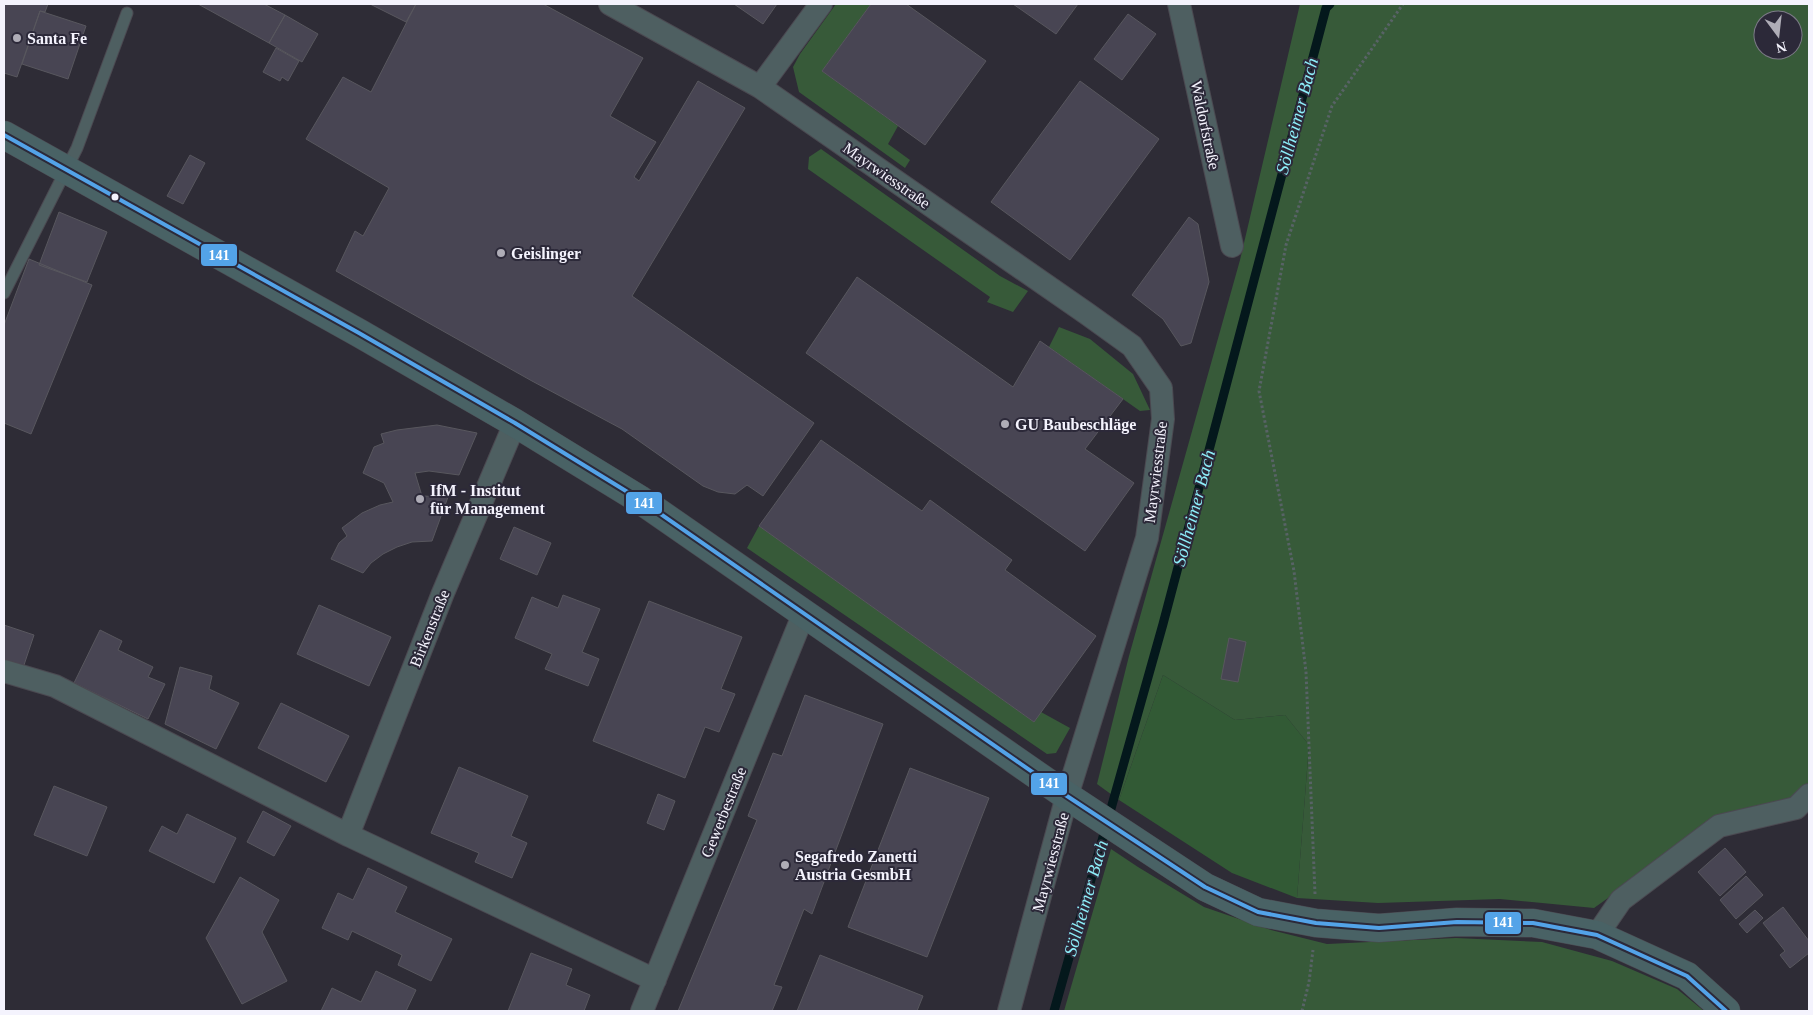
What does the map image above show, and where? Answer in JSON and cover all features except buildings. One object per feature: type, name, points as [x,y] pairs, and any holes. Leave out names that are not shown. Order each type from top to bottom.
[{"type":"street","name":"Mayrwiesstraße","points":[[610,4],[760,86],[1132,346],[1161,388],[1163,419],[1146,538],[1072,800],[1009,1011]]},
{"type":"street","points":[[760,86],[821,4]]},
{"type":"street","name":"Waldorfstraße","points":[[1179,4],[1232,246]]},
{"type":"street","points":[[4,135],[359,333],[515,423],[639,499],[1072,800],[1205,888],[1258,912],[1316,923],[1379,928],[1457,922],[1533,923],[1597,934],[1687,976],[1726,1011]]},
{"type":"street","name":"Birkenstraße","points":[[348,835],[443,593],[515,423]]},
{"type":"street","name":"Gewerbestraße","points":[[642,1011],[804,613]]},
{"type":"street","points":[[4,671],[55,686],[348,835],[655,980]]},
{"type":"street","points":[[1597,934],[1621,900],[1719,826],[1805,806]]},
{"type":"lane","points":[[4,293],[78,148],[127,14]]},
{"type":"path","points":[[1302,1011],[1309,982],[1316,923],[1306,672],[1294,571],[1259,391],[1286,245],[1332,106],[1403,4]]},
{"type":"green space","points":[[836,4],[871,4],[822,71],[898,126],[888,144],[910,160],[905,168],[799,92],[793,67],[800,54]]},
{"type":"green space","points":[[1300,4],[1809,4],[1809,784],[1790,803],[1719,819],[1594,908],[1500,899],[1378,903],[1297,898],[1309,745],[1285,715],[1235,720],[1163,675],[1119,800],[1097,784],[1129,656],[1240,260]]},
{"type":"green space","points":[[821,149],[1000,276],[1028,291],[1013,312],[987,302],[990,297],[808,169],[809,157]]},
{"type":"green space","points":[[1059,327],[1090,339],[1133,374],[1150,410],[1140,411],[1049,347]]},
{"type":"green space","points":[[759,526],[1034,722],[1041,712],[1070,728],[1056,753],[1047,754],[747,548]]},
{"type":"green space","points":[[1163,675],[1235,720],[1285,715],[1309,745],[1297,898],[1232,873],[1119,800]]},
{"type":"green space","points":[[1111,849],[1204,907],[1271,930],[1327,944],[1456,938],[1542,942],[1612,961],[1677,989],[1704,1011],[1064,1011]]},
{"type":"waterway","name":"Söllheimer Bach","points":[[1054,1011],[1163,624],[1326,8],[1330,4]]},
{"type":"transit line","name":"141","points":[[4,135],[359,333],[515,423],[639,499],[1067,796],[1205,887],[1258,912],[1316,923],[1379,928],[1457,922],[1533,923],[1597,935],[1687,976],[1726,1011]]},
{"type":"place","name":"Santa Fe","points":[[17,38]]},
{"type":"place","name":"Geislinger","points":[[501,253]]},
{"type":"place","name":"GU Baubeschläge","points":[[1005,424]]},
{"type":"place","name":"IfM - Institut für Management","points":[[420,499]]},
{"type":"place","name":"Segafredo Zanetti Austria GesmbH","points":[[785,865]]}]
